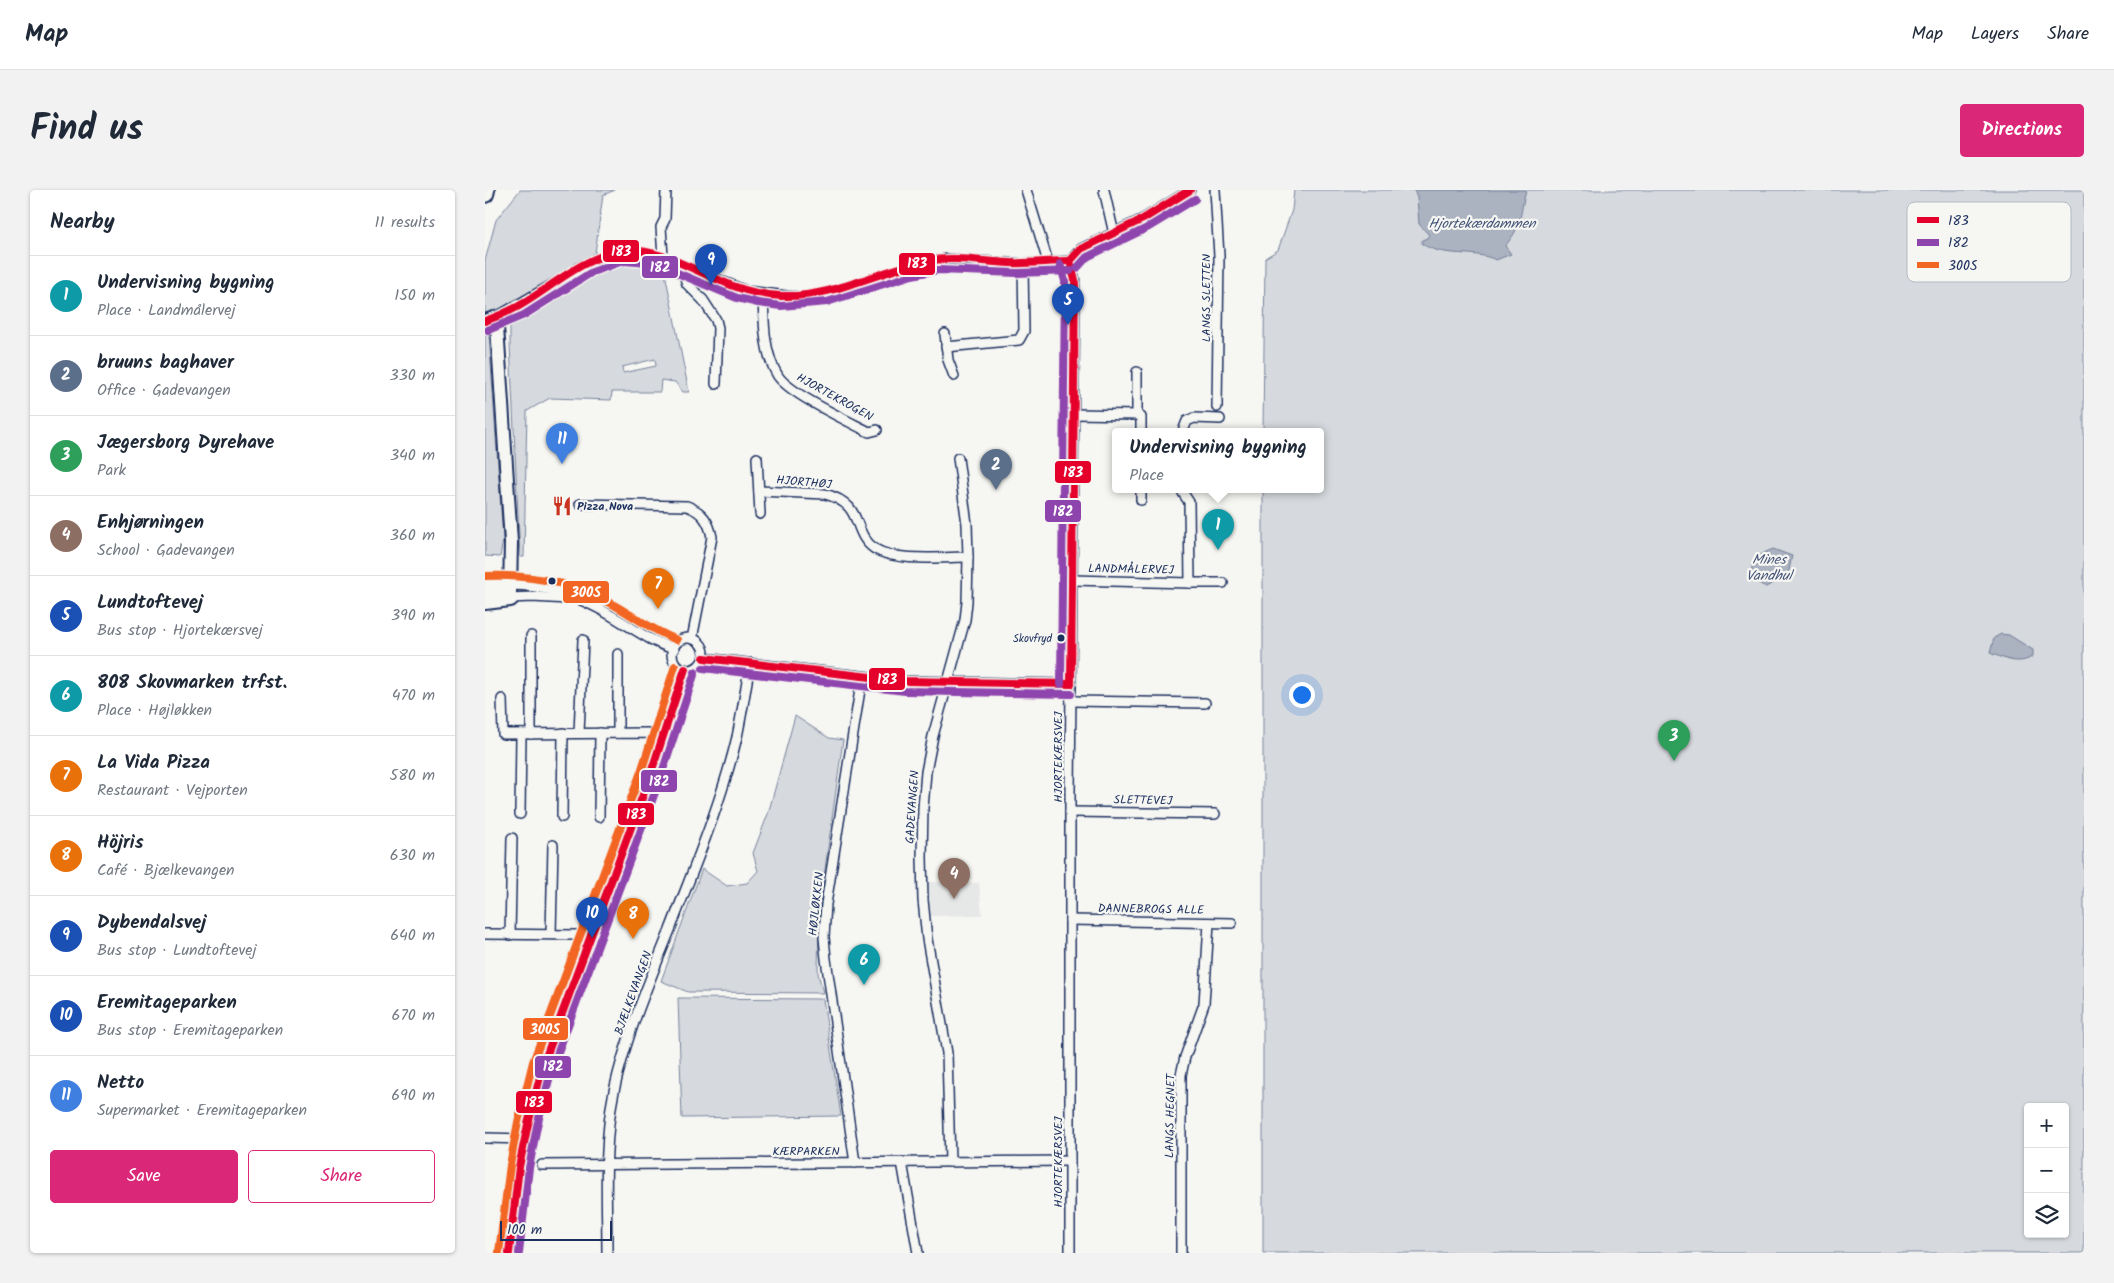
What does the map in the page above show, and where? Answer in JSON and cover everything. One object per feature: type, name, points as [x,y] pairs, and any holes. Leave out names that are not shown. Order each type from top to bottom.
[{"type":"highway","points":[[485,194],[486,190]]},
{"type":"highway","points":[[485,586],[509,591]]},
{"type":"highway","points":[[485,601],[509,591]]},
{"type":"street","points":[[663,257],[661,227],[665,219],[666,190]]},
{"type":"street","points":[[1026,190],[1048,262]]},
{"type":"street","points":[[1104,190],[1114,234]]},
{"type":"street","points":[[509,591],[510,532],[497,326],[490,320],[593,261],[614,253],[632,251],[663,257],[733,287],[763,294],[787,296],[823,294],[907,267],[947,258],[1023,264],[1070,261],[1081,249],[1114,234],[1190,190]]},
{"type":"street","name":"LANGS SLETTEN","points":[[1215,190],[1219,256],[1217,407]]},
{"type":"street","name":"HJORTEKÆRSVEJ","points":[[1070,261],[1075,280],[1070,812],[1070,1253]]},
{"type":"street","points":[[946,347],[1019,340],[1024,331],[1023,264]]},
{"type":"street","points":[[686,267],[684,275],[687,284],[703,300],[716,320],[719,335],[716,384]]},
{"type":"street","name":"HJORTEKROGEN","points":[[763,294],[766,341],[779,378],[791,389],[869,432],[877,430]]},
{"type":"street","points":[[945,334],[948,360],[954,376]]},
{"type":"street","points":[[1137,372],[1137,416]]},
{"type":"street","points":[[1073,414],[1137,416],[1141,417],[1141,428]]},
{"type":"street","points":[[1184,428],[1187,421],[1194,418],[1220,419]]},
{"type":"street","name":"HJORTHØJ","points":[[757,458],[760,514]]},
{"type":"street","name":"GADEVANGEN","points":[[950,1162],[948,1064],[927,939],[922,857],[923,808],[933,736],[965,620],[967,602],[967,524],[957,458]]},
{"type":"street","name":"HJORTHØJ","points":[[759,491],[825,494],[835,497],[854,512],[868,542],[876,549],[886,553],[902,556],[968,557]]},
{"type":"street","points":[[1141,493],[1141,500]]},
{"type":"street","name":"LANDMÅLERVEJ","points":[[1183,493],[1189,502],[1190,583]]},
{"type":"street","points":[[580,504],[687,506],[696,509],[703,515],[709,526],[711,544],[692,639]]},
{"type":"street","name":"LANDMÅLERVEJ","points":[[1072,580],[1223,583]]},
{"type":"street","points":[[509,591],[543,588],[559,592],[611,615],[650,640],[673,649]]},
{"type":"street","points":[[509,591],[532,596],[576,600]]},
{"type":"street","points":[[531,636],[531,734]]},
{"type":"street","points":[[692,639],[702,646],[703,658],[699,666],[685,669],[675,662],[673,649],[681,640],[692,639]]},
{"type":"street","points":[[579,733],[583,640]]},
{"type":"street","points":[[619,654],[619,733]]},
{"type":"street","points":[[703,658],[862,677],[948,682],[1071,684]]},
{"type":"street","name":"BJÆLKEVANGEN","points":[[607,1253],[607,1164],[610,1114],[622,1060],[722,790],[738,731],[750,663]]},
{"type":"street","points":[[509,1253],[525,1139],[538,1082],[552,1036],[666,736],[685,669]]},
{"type":"street","name":"HØJLØKKEN","points":[[855,1163],[824,937],[827,904],[862,677]]},
{"type":"street","points":[[502,699],[503,734],[653,733],[666,736]]},
{"type":"street","points":[[1071,701],[1205,703]]},
{"type":"street","points":[[562,817],[563,733]]},
{"type":"street","points":[[599,817],[600,733]]},
{"type":"street","points":[[520,814],[521,734]]},
{"type":"street","name":"SLETTEVEJ","points":[[1070,812],[1215,814]]},
{"type":"street","points":[[510,935],[512,838]]},
{"type":"street","points":[[551,934],[553,845]]},
{"type":"street","name":"DANNEBROGS ALLE","points":[[1070,920],[1232,923]]},
{"type":"street","name":"LANGS HEGNET","points":[[1181,1253],[1181,1075],[1185,1057],[1204,1004],[1209,923]]},
{"type":"street","points":[[485,934],[577,935],[591,933]]},
{"type":"street","points":[[485,1138],[525,1139]]},
{"type":"street","name":"KÆRPARKEN","points":[[542,1165],[1070,1161]]},
{"type":"street","points":[[902,1162],[917,1253]]},
{"type":"shaded area","points":[[520,190],[615,190],[603,195],[595,253],[573,264],[574,267],[505,307],[485,313],[485,261],[496,220]]},
{"type":"shaded area","points":[[1294,190],[2084,190],[2084,1253],[1263,1253],[1263,493],[1324,493],[1324,428],[1263,428],[1265,258],[1278,250],[1292,210]]},
{"type":"shaded area","points":[[633,257],[663,263],[689,392],[683,392],[675,382],[661,380],[660,392],[612,392],[611,400],[550,398],[527,411],[524,557],[520,557],[510,319],[584,272],[616,260]],"holes":[[[655,359],[656,366],[623,373],[622,367]]]},
{"type":"shaded area","points":[[485,333],[489,334],[503,540],[500,557],[485,556]]},
{"type":"shaded area","points":[[795,716],[829,738],[843,740],[819,912],[818,973],[823,993],[688,992],[661,981],[702,869],[727,886],[747,883],[758,871],[753,853],[768,814]]},
{"type":"shaded area","points":[[654,739],[657,742],[632,812],[627,811]]},
{"type":"shaded area","points":[[928,882],[979,883],[982,915],[929,916]]},
{"type":"shaded area","points":[[678,998],[823,999],[841,1116],[682,1118]]},
{"type":"water","name":"Hjortekærdammen","points":[[1414,190],[1526,190],[1518,226],[1505,246],[1511,254],[1496,260],[1478,255],[1450,253],[1431,249],[1422,244],[1422,240],[1429,235],[1419,224],[1417,198]]},
{"type":"water","name":"Mines Vandhul","points":[[1773,549],[1792,556],[1788,575],[1766,587],[1751,579],[1752,567],[1753,563],[1762,554]]},
{"type":"water","points":[[2001,634],[2009,635],[2033,650],[2033,656],[2023,661],[2018,661],[1990,653],[1994,638]]},
{"type":"transit line","name":"183","points":[[1070,261],[1081,249],[1143,219],[1190,190]]},
{"type":"transit line","name":"182","points":[[1077,268],[1087,257],[1147,228],[1195,199]]},
{"type":"transit line","name":"183","points":[[485,321],[519,306],[581,266],[608,254],[622,251],[647,252],[660,255],[741,289],[781,296],[819,293],[927,261],[958,259],[1017,263],[1070,261]]},
{"type":"transit line","name":"182","points":[[488,330],[524,315],[592,272],[623,261],[649,263],[737,298],[781,306],[827,302],[912,275],[938,270],[1017,273],[1070,271]]},
{"type":"transit line","name":"183","points":[[1070,261],[1075,280],[1071,684]]},
{"type":"transit line","name":"182","points":[[1060,264],[1065,281],[1061,684]]},
{"type":"transit line","name":"300S","points":[[485,576],[535,578],[583,590],[677,640]]},
{"type":"transit line","name":"183","points":[[704,658],[906,681],[1071,684]]},
{"type":"transit line","name":"300S","points":[[499,1252],[510,1165],[518,1122],[533,1062],[641,772],[675,666]]},
{"type":"transit line","name":"182","points":[[703,668],[905,691],[1071,694]]},
{"type":"transit line","name":"183","points":[[509,1253],[519,1167],[543,1065],[650,776],[685,669]]},
{"type":"transit line","name":"182","points":[[519,1253],[529,1168],[537,1126],[552,1068],[660,779],[695,672]]},
{"type":"place","name":"Dybendalsvej","points":[[711,285]]},
{"type":"place","name":"Lundtoftevej","points":[[1068,325]]},
{"type":"place","name":"Netto","points":[[562,464]]},
{"type":"place","name":"bruuns baghaver","points":[[996,490]]},
{"type":"place","name":"Pizza Nova","points":[[562,506]]},
{"type":"place","name":"Undervisning bygning","points":[[1218,550]]},
{"type":"place","name":"La Vida Pizza","points":[[658,609]]},
{"type":"place","name":"Skovfryd","points":[[1061,638]]},
{"type":"place","name":"Jægersborg Dyrehave","points":[[1674,761]]},
{"type":"place","name":"Enhjørningen","points":[[954,899]]},
{"type":"place","name":"Eremitageparken","points":[[592,938]]},
{"type":"place","name":"Höjris","points":[[633,939]]},
{"type":"place","name":"808 Skovmarken trfst.","points":[[864,985]]}]
